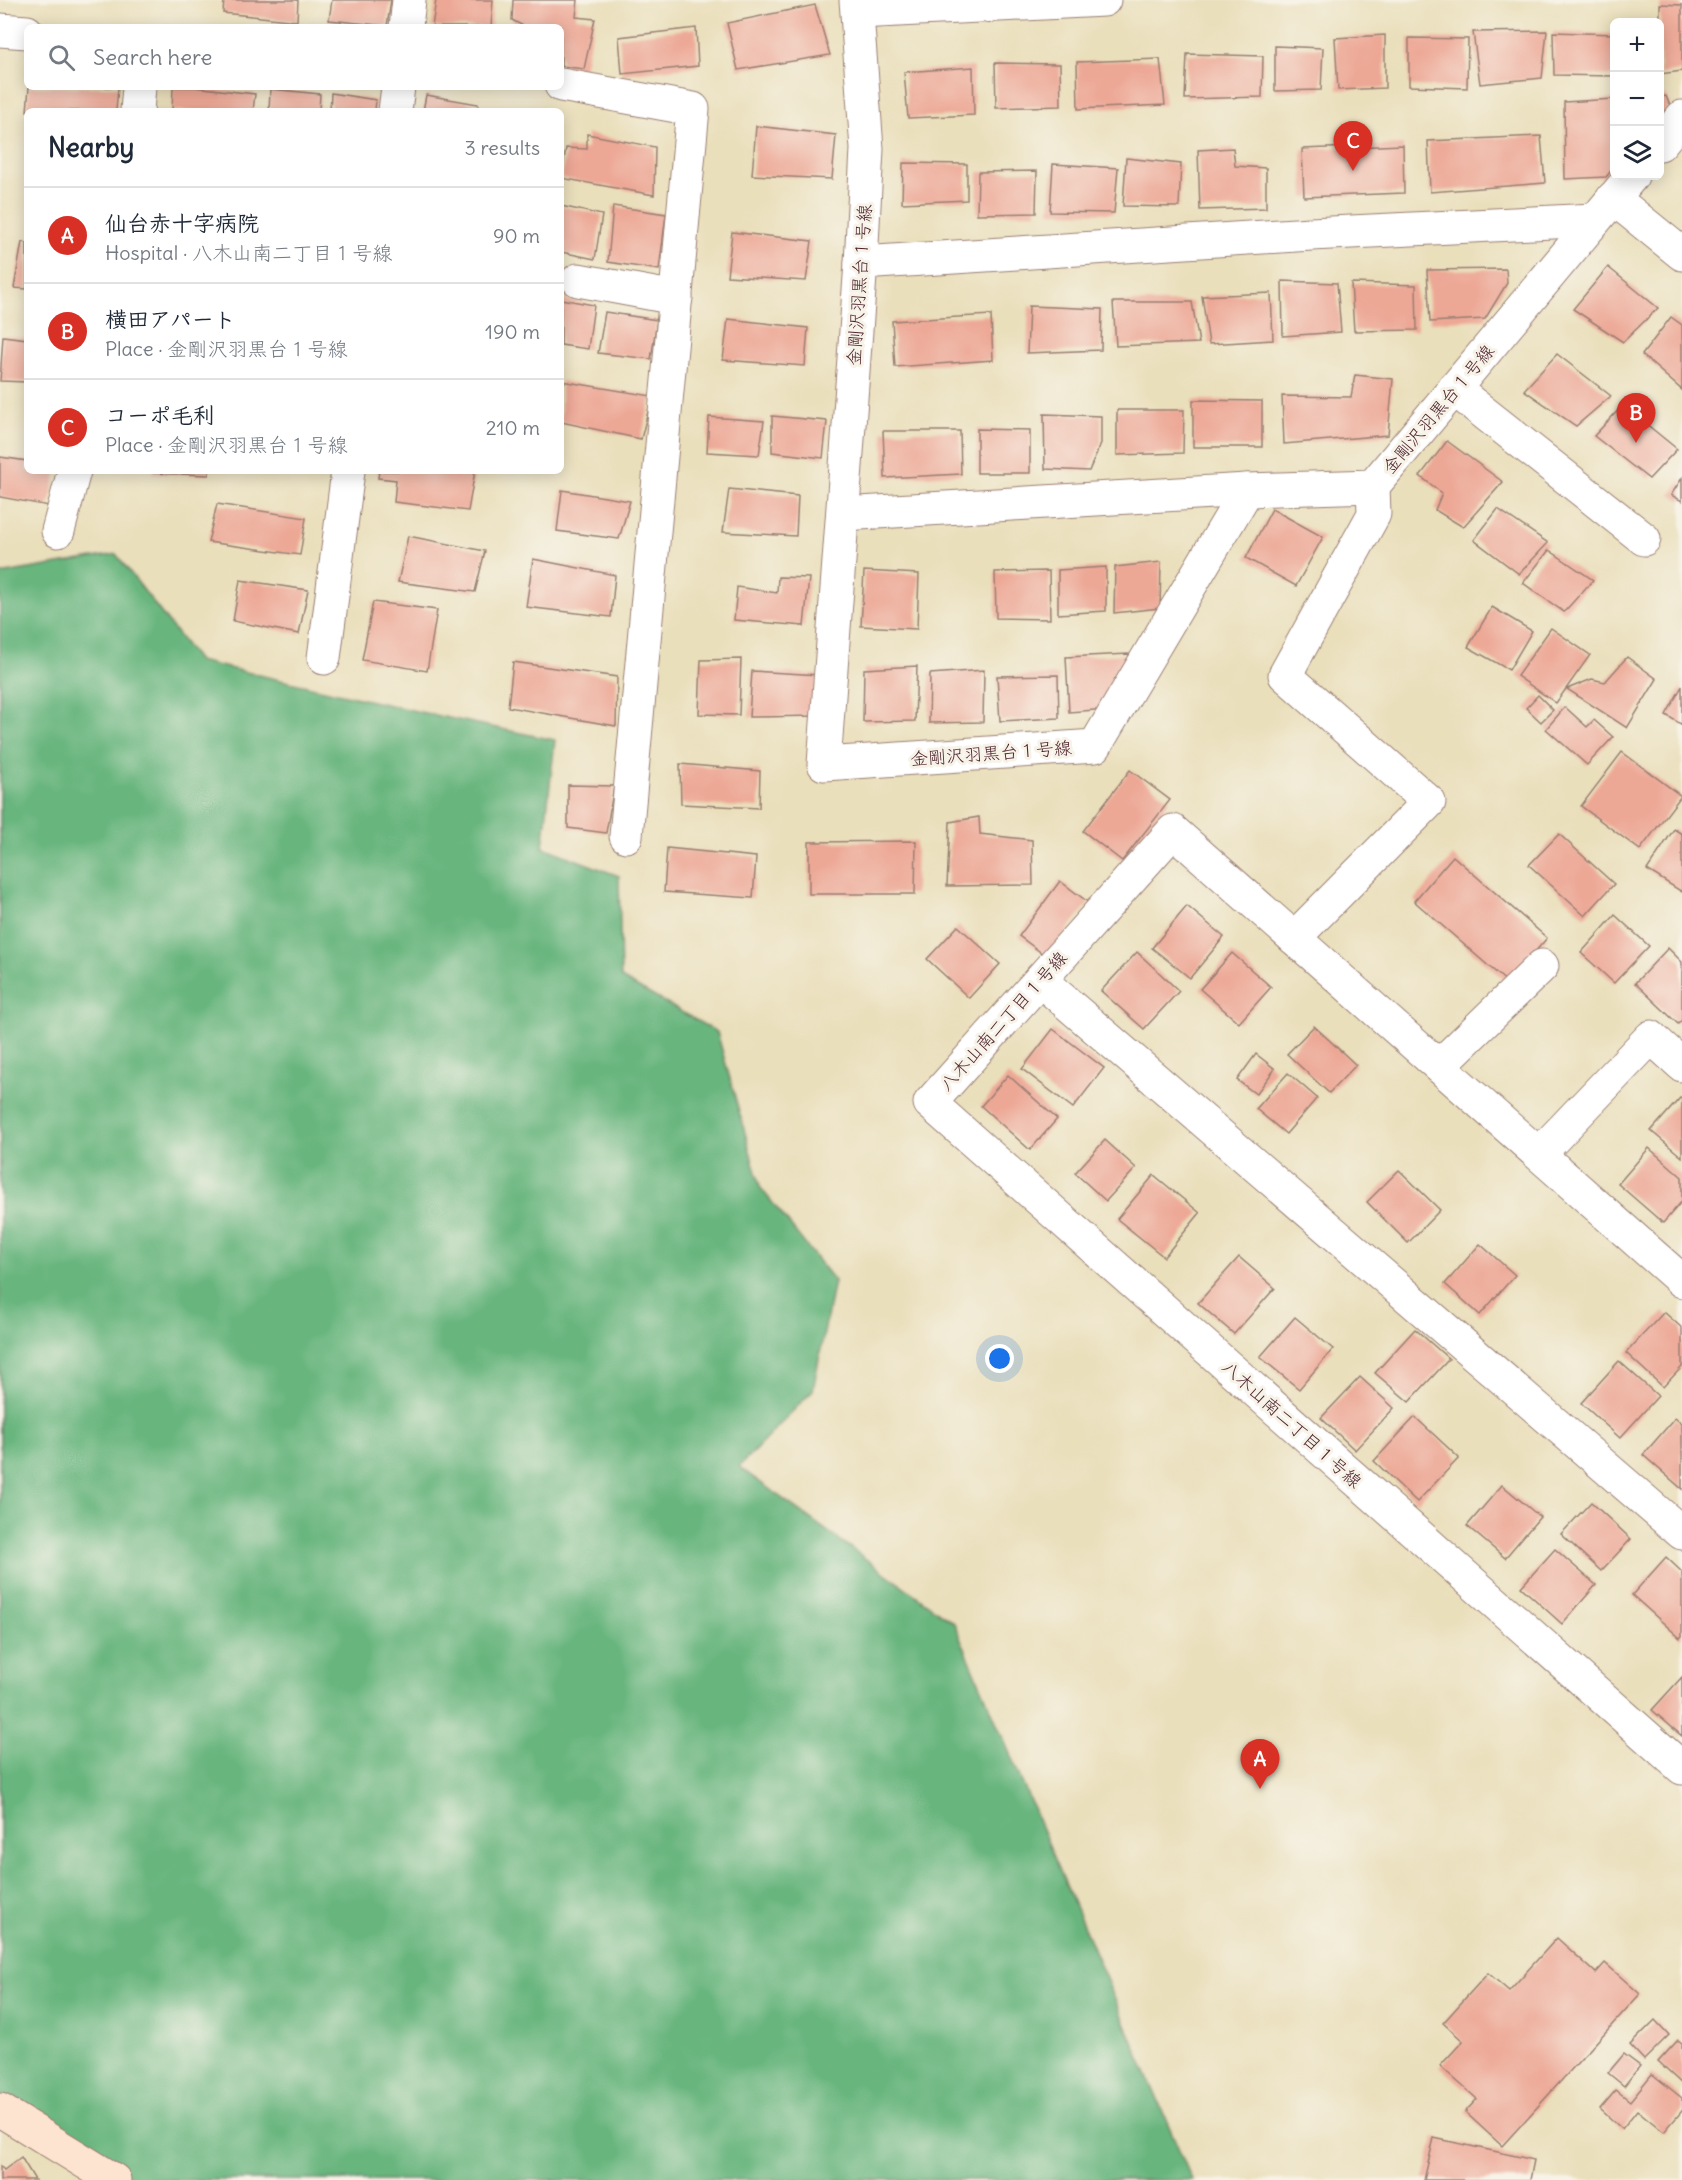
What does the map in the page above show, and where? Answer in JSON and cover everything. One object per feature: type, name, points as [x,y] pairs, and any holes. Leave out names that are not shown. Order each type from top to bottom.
[{"type":"street","points":[[405,24],[409,0]]},
{"type":"street","points":[[857,6],[1104,0]]},
{"type":"street","name":"金剛沢羽黒台１号線","points":[[857,6],[867,149],[861,263],[824,765],[1095,746],[1247,490],[1373,486],[1613,198]]},
{"type":"street","points":[[0,30],[24,32]]},
{"type":"street","points":[[564,86],[693,109],[626,836]]},
{"type":"street","points":[[137,108],[139,90]]},
{"type":"street","points":[[395,108],[398,90]]},
{"type":"street","points":[[1664,138],[1682,117]]},
{"type":"street","points":[[861,263],[1311,234],[1613,198],[1682,254]]},
{"type":"street","points":[[578,280],[676,298]]},
{"type":"street","points":[[1454,389],[1644,539]]},
{"type":"street","points":[[58,531],[73,474]]},
{"type":"street","points":[[324,658],[348,474]]},
{"type":"street","points":[[1294,938],[1429,802],[1286,675],[1374,514],[1373,486]]},
{"type":"street","points":[[843,514],[1247,490]]},
{"type":"street","name":"八木山南二丁目１号線","points":[[1682,1281],[1173,831],[930,1103],[1682,1768]]},
{"type":"street","points":[[1439,1066],[1542,966]]},
{"type":"street","points":[[1040,980],[1682,1533]]},
{"type":"street","points":[[1539,1154],[1651,1037],[1682,1065]]},
{"type":"street","points":[[0,2110],[114,2180]]},
{"type":"green space","points":[[116,554],[198,661],[420,712],[555,740],[543,847],[619,876],[621,978],[717,1032],[760,1187],[834,1281],[813,1390],[739,1467],[954,1623],[1192,2180],[133,2180],[0,2095],[0,574]]},
{"type":"building","points":[[224,0],[298,0],[297,21],[223,13]]},
{"type":"building","points":[[332,0],[391,0],[387,24],[329,20]]},
{"type":"building","points":[[436,0],[493,0],[491,24],[432,24]]},
{"type":"building","points":[[513,0],[578,0],[576,17],[595,19],[584,69],[564,66],[564,24],[519,24],[512,20]]},
{"type":"building","points":[[1660,4],[1682,5],[1682,71],[1664,73],[1664,18],[1660,18]]},
{"type":"building","points":[[815,5],[830,55],[738,70],[727,23]]},
{"type":"building","points":[[696,28],[698,66],[622,74],[619,37]]},
{"type":"building","points":[[1547,31],[1542,78],[1480,84],[1473,32]]},
{"type":"building","points":[[1553,32],[1610,34],[1610,76],[1554,75]]},
{"type":"building","points":[[1385,35],[1385,88],[1338,90],[1335,38]]},
{"type":"building","points":[[1409,38],[1468,39],[1467,88],[1409,86]]},
{"type":"building","points":[[1275,46],[1323,48],[1321,90],[1275,91]]},
{"type":"building","points":[[1187,54],[1263,56],[1262,97],[1185,99]]},
{"type":"building","points":[[1160,59],[1165,105],[1078,109],[1077,62]]},
{"type":"building","points":[[995,63],[1060,64],[1061,106],[996,108]]},
{"type":"building","points":[[973,67],[974,115],[908,118],[904,72]]},
{"type":"building","points":[[29,90],[118,90],[116,108],[27,108]]},
{"type":"building","points":[[173,90],[220,90],[255,94],[253,108],[172,108]]},
{"type":"building","points":[[270,90],[320,94],[319,108],[269,108]]},
{"type":"building","points":[[331,93],[376,100],[375,108],[330,108]]},
{"type":"building","points":[[426,95],[478,104],[477,108],[424,108]]},
{"type":"building","points":[[1664,96],[1666,96],[1670,106],[1664,113]]},
{"type":"building","points":[[1610,99],[1610,172],[1606,177],[1565,179],[1564,102]]},
{"type":"building","points":[[756,126],[836,135],[832,179],[752,175]]},
{"type":"building","points":[[587,134],[655,147],[654,195],[564,179],[566,148],[587,149]]},
{"type":"building","points":[[1541,136],[1545,183],[1430,192],[1428,141]]},
{"type":"building","points":[[1403,145],[1404,193],[1304,197],[1302,149]]},
{"type":"building","points":[[1233,148],[1235,166],[1266,168],[1266,208],[1200,210],[1198,150]]},
{"type":"building","points":[[1126,158],[1181,164],[1179,207],[1123,206]]},
{"type":"building","points":[[903,163],[967,164],[967,200],[902,203]]},
{"type":"building","points":[[1053,164],[1118,168],[1114,213],[1050,212]]},
{"type":"building","points":[[1037,171],[1036,213],[977,214],[978,172]]},
{"type":"building","points":[[613,206],[666,214],[659,270],[608,262]]},
{"type":"building","points":[[564,207],[602,215],[595,259],[564,253]]},
{"type":"building","points":[[732,232],[812,241],[806,281],[727,276]]},
{"type":"building","points":[[22,242],[24,242],[24,289],[14,288]]},
{"type":"building","points":[[1608,267],[1658,308],[1623,342],[1573,309]]},
{"type":"building","points":[[1506,269],[1507,283],[1485,319],[1430,322],[1427,270]]},
{"type":"building","points":[[1282,281],[1337,283],[1341,332],[1283,336]]},
{"type":"building","points":[[1351,283],[1416,285],[1417,330],[1354,331]]},
{"type":"building","points":[[1271,293],[1273,340],[1209,344],[1202,296]]},
{"type":"building","points":[[564,300],[594,305],[588,349],[564,345]]},
{"type":"building","points":[[1113,302],[1192,302],[1199,343],[1116,346]]},
{"type":"building","points":[[1029,306],[1102,309],[1101,350],[1027,353]]},
{"type":"building","points":[[605,312],[657,320],[651,359],[598,353]]},
{"type":"building","points":[[991,315],[993,360],[895,367],[892,321]]},
{"type":"building","points":[[1671,317],[1682,325],[1682,390],[1642,355]]},
{"type":"building","points":[[728,319],[808,328],[805,366],[723,360]]},
{"type":"building","points":[[3,336],[24,339],[24,382],[0,381]]},
{"type":"building","points":[[1557,354],[1611,396],[1576,426],[1524,390]]},
{"type":"building","points":[[1355,375],[1393,379],[1388,435],[1284,444],[1282,396],[1351,397]]},
{"type":"building","points":[[564,381],[652,396],[641,439],[564,423]]},
{"type":"building","points":[[1193,400],[1262,401],[1262,447],[1193,447]]},
{"type":"building","points":[[1623,405],[1677,449],[1649,479],[1594,436]]},
{"type":"building","points":[[1117,410],[1184,410],[1183,453],[1117,455]]},
{"type":"building","points":[[1044,414],[1101,416],[1101,443],[1089,471],[1045,469]]},
{"type":"building","points":[[772,416],[827,421],[823,458],[772,452]]},
{"type":"building","points":[[709,417],[764,421],[759,455],[707,452]]},
{"type":"building","points":[[977,429],[1030,430],[1030,473],[977,473]]},
{"type":"building","points":[[883,431],[960,431],[961,474],[885,478]]},
{"type":"building","points":[[1447,441],[1503,482],[1463,527],[1435,510],[1442,493],[1420,476]]},
{"type":"building","points":[[0,457],[24,461],[24,474],[56,474],[49,506],[0,497]]},
{"type":"building","points":[[379,474],[474,474],[468,511],[394,502],[396,480],[378,478]]},
{"type":"building","points":[[1682,478],[1682,501],[1671,495]]},
{"type":"building","points":[[729,489],[798,496],[796,536],[723,532]]},
{"type":"building","points":[[562,490],[630,501],[619,539],[557,531]]},
{"type":"building","points":[[217,504],[306,518],[300,555],[208,542]]},
{"type":"building","points":[[1272,509],[1323,537],[1296,586],[1246,558]]},
{"type":"building","points":[[1498,509],[1548,543],[1519,574],[1474,540]]},
{"type":"building","points":[[408,536],[485,551],[475,592],[398,582]]},
{"type":"building","points":[[1549,550],[1593,580],[1564,612],[1523,583]]},
{"type":"building","points":[[533,559],[615,575],[611,617],[526,607]]},
{"type":"building","points":[[1161,562],[1160,608],[1114,613],[1115,567]]},
{"type":"building","points":[[1106,567],[1106,611],[1058,614],[1058,570]]},
{"type":"building","points":[[864,571],[919,574],[917,629],[861,626]]},
{"type":"building","points":[[1049,571],[1050,619],[996,618],[995,572]]},
{"type":"building","points":[[778,577],[809,578],[804,626],[734,620],[737,587],[777,593]]},
{"type":"building","points":[[240,580],[308,590],[299,634],[233,621]]},
{"type":"building","points":[[373,602],[437,610],[427,671],[362,660]]},
{"type":"building","points":[[1492,607],[1532,631],[1509,670],[1468,647]]},
{"type":"building","points":[[1551,628],[1590,655],[1556,703],[1517,676]]},
{"type":"building","points":[[1129,654],[1129,671],[1108,709],[1069,712],[1066,657]]},
{"type":"building","points":[[1627,657],[1657,679],[1627,728],[1567,689],[1592,679],[1605,682]]},
{"type":"building","points":[[741,659],[739,715],[699,714],[701,660]]},
{"type":"building","points":[[513,662],[617,677],[616,726],[508,707]]},
{"type":"building","points":[[917,666],[915,721],[863,722],[864,669]]},
{"type":"building","points":[[984,670],[983,722],[929,723],[930,674]]},
{"type":"building","points":[[752,671],[820,675],[817,716],[749,717]]},
{"type":"building","points":[[1058,675],[1059,718],[1000,721],[997,676]]},
{"type":"building","points":[[1682,686],[1682,725],[1666,715]]},
{"type":"building","points":[[1538,695],[1553,710],[1541,722],[1526,708]]},
{"type":"building","points":[[1565,707],[1587,727],[1594,720],[1613,737],[1587,765],[1546,729]]},
{"type":"building","points":[[1622,752],[1681,796],[1640,850],[1581,806]]},
{"type":"building","points":[[680,764],[760,771],[759,808],[681,804]]},
{"type":"building","points":[[1130,770],[1170,800],[1122,861],[1083,831]]},
{"type":"building","points":[[568,785],[614,786],[606,833],[568,828]]},
{"type":"building","points":[[979,817],[980,834],[1032,840],[1033,885],[947,886],[950,822]]},
{"type":"building","points":[[1674,829],[1682,834],[1682,892],[1647,870]]},
{"type":"building","points":[[1559,834],[1614,884],[1585,916],[1529,865]]},
{"type":"building","points":[[916,841],[915,894],[809,894],[809,842]]},
{"type":"building","points":[[667,848],[756,857],[753,898],[664,892]]},
{"type":"building","points":[[1453,856],[1547,938],[1508,983],[1414,901]]},
{"type":"building","points":[[1060,881],[1089,903],[1047,957],[1019,936]]},
{"type":"building","points":[[1187,906],[1224,937],[1190,978],[1152,948]]},
{"type":"building","points":[[1615,915],[1649,946],[1614,983],[1581,953]]},
{"type":"building","points":[[958,926],[1000,964],[969,998],[927,959]]},
{"type":"building","points":[[1668,948],[1682,962],[1682,1020],[1678,1024],[1635,983]]},
{"type":"building","points":[[1137,952],[1179,991],[1144,1029],[1101,991]]},
{"type":"building","points":[[1232,953],[1271,987],[1239,1023],[1200,989]]},
{"type":"building","points":[[1314,1026],[1356,1065],[1329,1093],[1287,1054]]},
{"type":"building","points":[[1053,1029],[1104,1068],[1073,1108],[1022,1069]]},
{"type":"building","points":[[1256,1054],[1275,1069],[1256,1094],[1237,1080]]},
{"type":"building","points":[[1288,1073],[1317,1098],[1286,1134],[1256,1109]]},
{"type":"building","points":[[1008,1075],[1057,1119],[1030,1150],[981,1106]]},
{"type":"building","points":[[1680,1098],[1682,1099],[1682,1157],[1651,1131]]},
{"type":"building","points":[[1105,1140],[1136,1168],[1106,1201],[1075,1173]]},
{"type":"building","points":[[1649,1148],[1682,1177],[1682,1201],[1663,1223],[1618,1184]]},
{"type":"building","points":[[1399,1170],[1440,1210],[1408,1243],[1367,1202]]},
{"type":"building","points":[[1154,1175],[1200,1213],[1164,1257],[1117,1219]]},
{"type":"building","points":[[1480,1244],[1515,1275],[1480,1315],[1445,1284]]},
{"type":"building","points":[[1239,1257],[1275,1288],[1234,1334],[1198,1303]]},
{"type":"building","points":[[1664,1312],[1682,1328],[1682,1367],[1663,1387],[1626,1353]]},
{"type":"building","points":[[1295,1317],[1333,1349],[1299,1389],[1260,1357]]},
{"type":"building","points":[[1415,1329],[1449,1359],[1409,1402],[1375,1373]]},
{"type":"building","points":[[1619,1361],[1658,1396],[1620,1438],[1581,1403]]},
{"type":"building","points":[[1360,1377],[1394,1408],[1355,1450],[1321,1418]]},
{"type":"building","points":[[1415,1417],[1459,1458],[1417,1502],[1374,1461]]},
{"type":"building","points":[[1675,1418],[1682,1424],[1682,1489],[1643,1455]]},
{"type":"building","points":[[1502,1485],[1540,1517],[1505,1558],[1467,1526]]},
{"type":"building","points":[[1591,1502],[1631,1539],[1601,1571],[1561,1534]]},
{"type":"building","points":[[1555,1549],[1596,1585],[1562,1624],[1521,1587]]},
{"type":"building","points":[[1666,1557],[1682,1572],[1682,1636],[1680,1638],[1632,1595]]},
{"type":"building","points":[[1682,1677],[1682,1736],[1652,1710]]},
{"type":"building","points":[[1557,1938],[1596,1973],[1605,1963],[1640,1994],[1502,2146],[1465,2112],[1477,2099],[1440,2066],[1463,2041],[1443,2023],[1488,1973],[1509,1991]]},
{"type":"building","points":[[1655,2020],[1669,2035],[1644,2060],[1630,2045]]},
{"type":"building","points":[[1678,2040],[1682,2043],[1682,2084],[1658,2062]]},
{"type":"building","points":[[1624,2054],[1640,2066],[1624,2086],[1608,2073]]},
{"type":"building","points":[[1652,2074],[1682,2098],[1682,2111],[1664,2132],[1637,2110],[1622,2129],[1600,2109],[1616,2090],[1630,2101]]},
{"type":"building","points":[[1434,2138],[1534,2160],[1530,2180],[1424,2180]]},
{"type":"building","points":[[21,2157],[35,2180],[0,2180],[0,2166],[4,2170]]},
{"type":"place","name":"コーポ毛利","points":[[1353,171]]},
{"type":"place","name":"横田アパート","points":[[1636,443]]},
{"type":"place","name":"仙台赤十字病院","points":[[1260,1789]]}]
